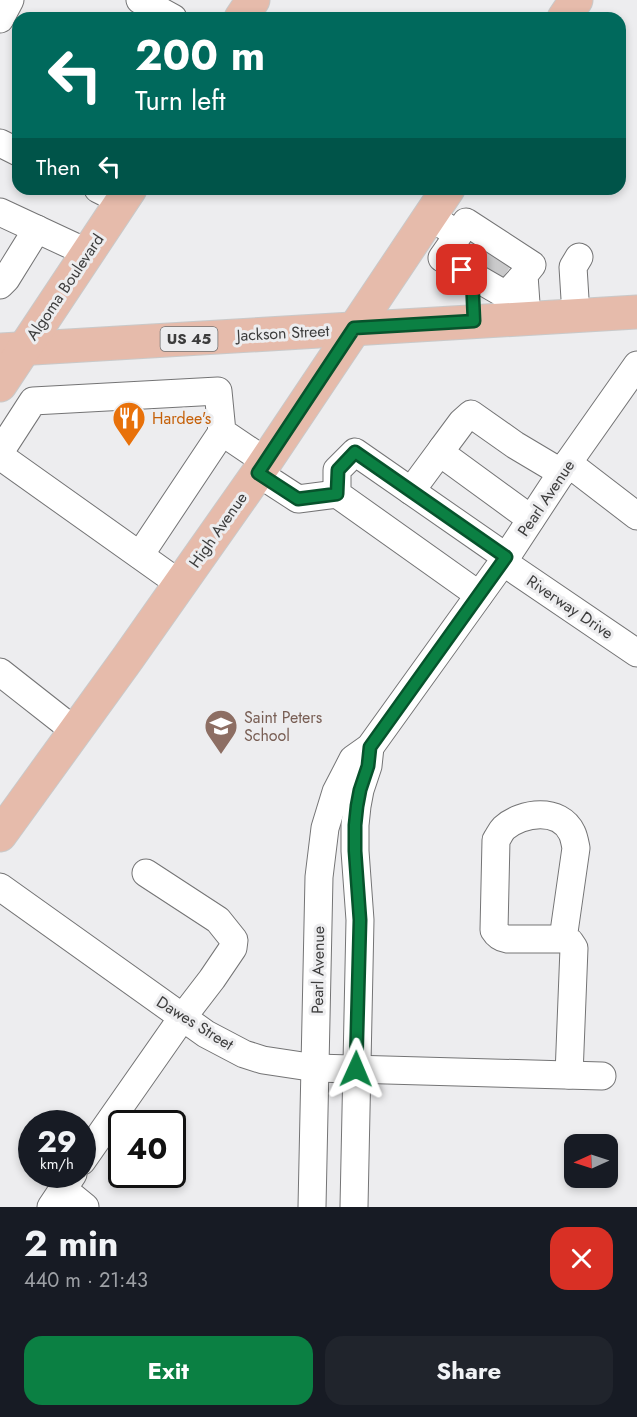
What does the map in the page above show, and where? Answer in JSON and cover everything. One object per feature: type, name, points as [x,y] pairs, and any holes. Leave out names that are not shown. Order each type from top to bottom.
[{"type":"main road","name":"Algoma Boulevard","points":[[0,385],[12,349],[88,253],[116,195]]},
{"type":"main road","name":"High Avenue","points":[[0,835],[262,467],[444,195]]},
{"type":"main road","name":"Jackson Street","points":[[12,349],[637,312]]},
{"type":"street","points":[[0,19],[10,0]]},
{"type":"street","points":[[140,0],[162,12]]},
{"type":"street","points":[[0,212],[88,253]]},
{"type":"street","points":[[430,216],[482,257],[506,295],[532,265],[482,257]]},
{"type":"street","points":[[0,285],[37,229]]},
{"type":"street","points":[[576,315],[573,267],[579,256]]},
{"type":"street","points":[[474,321],[482,257]]},
{"type":"street","points":[[524,275],[527,318]]},
{"type":"street","name":"Pearl Avenue","points":[[312,1207],[319,877],[323,840],[336,792],[353,759],[370,747],[479,596],[637,365]]},
{"type":"street","points":[[140,555],[222,432],[218,391],[33,401],[0,454],[180,584]]},
{"type":"street","points":[[411,491],[462,422],[471,414],[515,446],[565,468],[632,504]]},
{"type":"street","points":[[222,432],[298,499],[337,494],[479,596]]},
{"type":"street","points":[[442,449],[446,457],[531,519]]},
{"type":"street","name":"Riverway Drive","points":[[337,494],[338,470],[355,452],[637,652]]},
{"type":"street","points":[[0,672],[75,731]]},
{"type":"street","name":"Pearl Avenue","points":[[354,1207],[360,920],[355,825],[370,747]]},
{"type":"street","points":[[563,939],[576,848],[572,833],[564,823],[551,816],[534,815],[516,820],[502,830],[496,840],[494,930],[502,938],[507,939],[563,939],[570,942],[574,948],[569,1075]]},
{"type":"street","points":[[96,1141],[233,948],[234,939],[218,920],[146,873]]},
{"type":"street","name":"Dawes Street","points":[[0,887],[206,1034],[244,1054],[274,1063],[316,1068],[602,1076]]},
{"type":"street","points":[[62,1190],[85,1207]]},
{"type":"tunnel","points":[[468,261],[479,243]]},
{"type":"tunnel","points":[[489,274],[500,258]]},
{"type":"place","name":"Hardee's","points":[[129,447]]},
{"type":"place","name":"Saint Peters School","points":[[221,755]]},
{"type":"route","points":[[356,1069],[360,920],[355,825],[370,747],[506,557],[355,452],[338,470],[337,494],[298,499],[258,473],[354,328],[474,321],[472,276],[462,270]]}]
